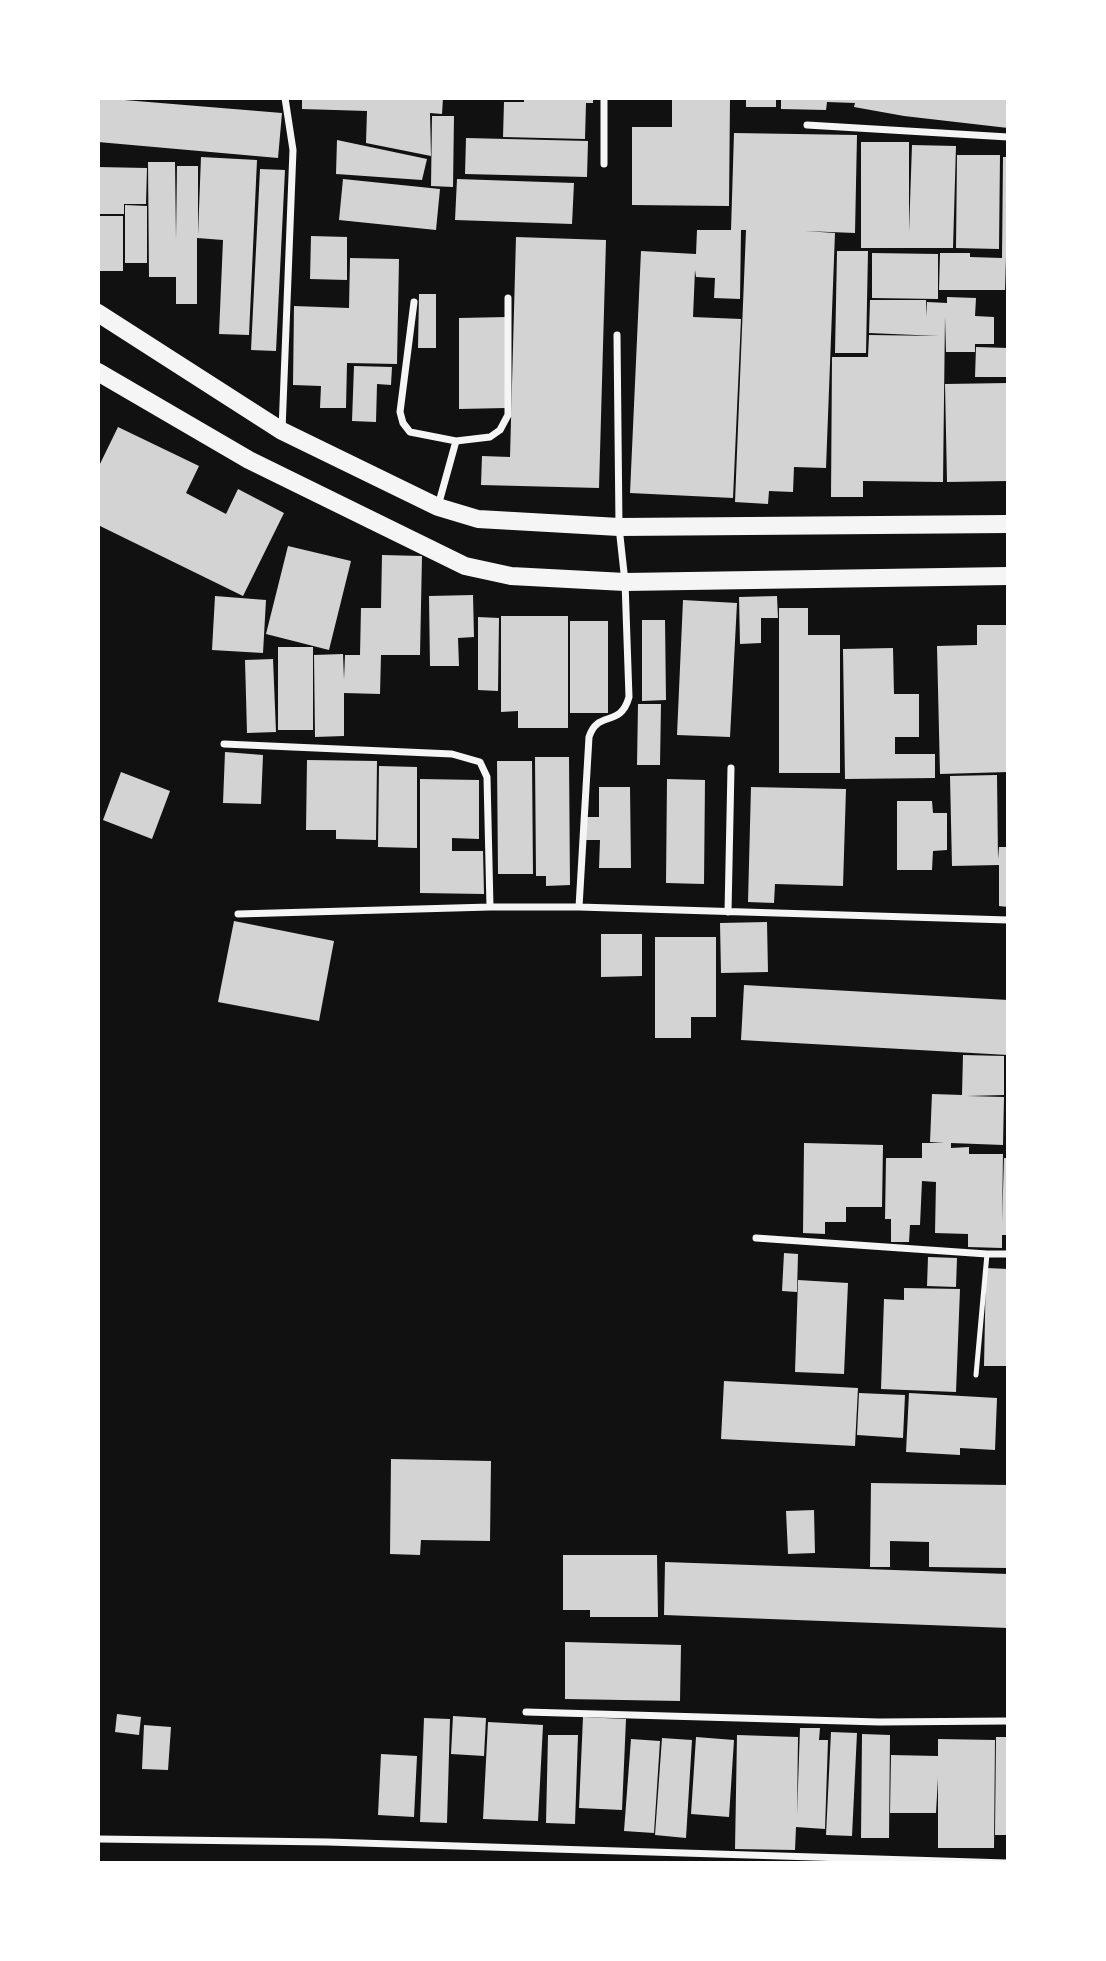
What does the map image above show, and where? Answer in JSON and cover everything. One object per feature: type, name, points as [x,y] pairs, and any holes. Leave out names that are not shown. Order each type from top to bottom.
[{"type":"main road","points":[[98,313],[282,430],[438,507],[478,519],[619,527],[1008,524]]},
{"type":"main road","points":[[98,372],[249,460],[466,566],[511,576],[625,582],[1008,576]]},
{"type":"street","points":[[282,430],[293,150],[285,98]]},
{"type":"street","points":[[604,98],[604,164]]},
{"type":"street","points":[[807,125],[1008,137]]},
{"type":"street","points":[[414,302],[400,412],[403,423],[410,432],[456,441],[491,437],[500,430],[508,415],[508,298]]},
{"type":"street","points":[[579,908],[589,737],[592,728],[599,722],[620,715],[626,708],[629,697],[625,582],[619,527],[617,335]]},
{"type":"street","points":[[438,507],[456,441]]},
{"type":"street","points":[[224,744],[452,754],[480,762],[487,777],[490,907]]},
{"type":"street","points":[[728,912],[731,768]]},
{"type":"street","points":[[239,914],[490,907],[1008,920]]},
{"type":"street","points":[[756,1238],[1008,1254]]},
{"type":"street","points":[[526,1712],[879,1722],[1008,1721]]},
{"type":"street","points":[[98,1839],[356,1843],[1007,1863]]},
{"type":"lane","points":[[976,1375],[987,1254]]},
{"type":"building","points":[[100,98],[282,113],[278,158],[98,142]]},
{"type":"building","points":[[302,98],[443,98],[442,114],[430,113],[431,156],[366,143],[367,111],[302,109]]},
{"type":"building","points":[[524,98],[593,98],[593,103],[586,103],[585,139],[503,137],[504,102],[524,102]]},
{"type":"building","points":[[672,98],[730,98],[729,206],[632,205],[632,127],[672,127]]},
{"type":"building","points":[[746,98],[776,98],[776,107],[746,107]]},
{"type":"building","points":[[781,98],[1008,98],[1008,128],[904,116],[854,107],[855,103],[827,102],[826,110],[781,109]]},
{"type":"building","points":[[432,116],[454,116],[453,187],[431,186]]},
{"type":"building","points":[[734,133],[857,135],[855,233],[805,231],[835,233],[826,468],[794,467],[793,492],[769,491],[768,504],[735,502],[746,230],[741,230],[740,299],[714,298],[715,278],[696,277],[695,270],[693,317],[741,319],[733,498],[630,493],[641,251],[696,254],[697,230],[731,230]]},
{"type":"building","points":[[466,138],[588,141],[587,177],[465,174]]},
{"type":"building","points":[[337,140],[427,159],[422,180],[336,174]]},
{"type":"building","points":[[861,142],[909,142],[909,232],[912,145],[956,146],[953,248],[861,248]]},
{"type":"building","points":[[957,155],[1000,155],[999,249],[956,248]]},
{"type":"building","points":[[201,157],[257,160],[249,335],[219,334],[223,240],[197,238],[197,304],[176,304],[176,277],[149,277],[148,162],[175,162],[176,240],[177,166],[198,166],[198,235]]},
{"type":"building","points":[[1003,157],[1008,157],[1008,257],[1005,290],[939,290],[940,253],[970,253],[970,257],[1002,258]]},
{"type":"building","points":[[98,167],[147,168],[146,204],[124,204],[124,214],[98,214]]},
{"type":"building","points":[[260,169],[285,170],[276,351],[251,350]]},
{"type":"building","points":[[343,179],[440,189],[436,230],[339,220]]},
{"type":"building","points":[[457,179],[574,183],[572,224],[455,220]]},
{"type":"building","points":[[125,205],[147,206],[147,263],[125,263]]},
{"type":"building","points":[[98,216],[123,216],[123,271],[98,271]]},
{"type":"building","points":[[311,236],[347,237],[347,280],[310,279]]},
{"type":"building","points":[[516,237],[606,240],[599,488],[481,485],[482,456],[510,457]]},
{"type":"building","points":[[837,251],[868,251],[866,353],[835,353]]},
{"type":"building","points":[[872,253],[938,254],[938,299],[872,298]]},
{"type":"building","points":[[350,258],[399,259],[397,364],[347,363],[346,408],[320,408],[321,386],[293,385],[294,306],[349,308]]},
{"type":"building","points":[[419,294],[436,294],[436,348],[418,348]]},
{"type":"building","points":[[947,297],[976,298],[975,316],[994,317],[994,344],[975,344],[975,352],[946,352],[945,316],[943,482],[863,481],[863,497],[831,497],[832,357],[868,357],[869,335],[939,336],[869,333],[870,300],[926,300],[927,317],[927,302],[947,303]]},
{"type":"building","points":[[507,317],[506,408],[459,409],[459,318]]},
{"type":"building","points":[[976,347],[1008,348],[1008,377],[975,377]]},
{"type":"building","points":[[354,366],[392,367],[391,385],[377,384],[376,422],[352,421]]},
{"type":"building","points":[[1008,383],[1008,481],[947,482],[945,384]]},
{"type":"building","points":[[118,427],[199,466],[186,493],[226,514],[238,489],[284,513],[243,596],[98,525],[98,468]]},
{"type":"building","points":[[288,546],[351,561],[329,650],[266,634]]},
{"type":"building","points":[[382,555],[422,556],[420,655],[381,655],[380,694],[344,693],[344,736],[315,737],[314,655],[343,654],[344,680],[345,655],[360,655],[361,608],[381,608]]},
{"type":"building","points":[[473,595],[474,637],[458,638],[459,666],[430,666],[429,596]]},
{"type":"building","points":[[215,596],[266,600],[263,653],[212,650]]},
{"type":"building","points":[[777,596],[778,618],[761,618],[761,643],[740,644],[739,597]]},
{"type":"building","points":[[683,600],[737,603],[730,737],[677,735]]},
{"type":"building","points":[[779,608],[808,608],[808,635],[840,635],[840,773],[779,773]]},
{"type":"building","points":[[501,616],[568,616],[568,728],[518,728],[518,711],[501,712]]},
{"type":"building","points":[[478,617],[499,618],[498,691],[478,690]]},
{"type":"building","points":[[642,620],[665,620],[666,700],[642,701]]},
{"type":"building","points":[[570,621],[608,621],[608,713],[570,713]]},
{"type":"building","points":[[977,625],[1008,625],[1008,772],[940,774],[937,646],[977,645]]},
{"type":"building","points":[[278,647],[313,647],[313,730],[278,730]]},
{"type":"building","points":[[893,648],[894,694],[919,694],[919,737],[895,737],[895,754],[935,754],[935,778],[845,779],[843,649]]},
{"type":"building","points":[[273,659],[276,732],[247,733],[245,660]]},
{"type":"building","points":[[638,704],[661,704],[660,765],[637,765]]},
{"type":"building","points":[[225,752],[263,755],[261,804],[223,803]]},
{"type":"building","points":[[535,757],[569,757],[570,885],[546,886],[546,876],[536,876]]},
{"type":"building","points":[[307,760],[377,761],[376,840],[336,839],[336,830],[306,830]]},
{"type":"building","points":[[497,761],[532,761],[533,874],[498,874]]},
{"type":"building","points":[[379,766],[417,767],[417,848],[378,847]]},
{"type":"building","points":[[121,772],[170,791],[152,839],[103,820]]},
{"type":"building","points":[[997,775],[998,859],[999,847],[1008,847],[1008,907],[999,906],[999,865],[952,866],[950,776]]},
{"type":"building","points":[[420,779],[479,780],[479,839],[452,838],[452,851],[483,851],[484,894],[420,893]]},
{"type":"building","points":[[667,779],[705,780],[704,884],[666,883]]},
{"type":"building","points":[[599,787],[630,787],[631,868],[599,868],[600,840],[586,840],[586,817],[599,817]]},
{"type":"building","points":[[751,787],[846,789],[843,886],[775,884],[774,903],[748,902]]},
{"type":"building","points":[[897,801],[932,801],[933,813],[947,813],[947,850],[933,851],[932,870],[897,870]]},
{"type":"building","points":[[234,921],[334,941],[319,1021],[218,1002]]},
{"type":"building","points":[[767,922],[768,972],[721,973],[720,923]]},
{"type":"building","points":[[601,934],[642,934],[642,976],[601,977]]},
{"type":"building","points":[[655,937],[716,937],[716,1017],[691,1017],[691,1038],[655,1038]]},
{"type":"building","points":[[744,985],[1008,1000],[1008,1055],[741,1040]]},
{"type":"building","points":[[963,1055],[1004,1056],[1004,1095],[967,1096],[1004,1097],[1003,1145],[951,1143],[951,1148],[969,1147],[969,1154],[1003,1154],[1002,1223],[1004,1158],[1008,1158],[1008,1235],[1002,1235],[1002,1248],[968,1247],[968,1234],[935,1233],[936,1182],[922,1181],[920,1225],[910,1225],[909,1242],[891,1242],[891,1219],[885,1219],[886,1158],[922,1158],[922,1143],[944,1143],[930,1142],[932,1094],[962,1095]]},
{"type":"building","points":[[804,1143],[883,1145],[882,1207],[846,1207],[846,1222],[825,1222],[825,1234],[803,1233]]},
{"type":"building","points":[[784,1253],[798,1254],[797,1292],[782,1291]]},
{"type":"building","points":[[928,1257],[957,1258],[956,1287],[927,1286]]},
{"type":"building","points":[[986,1268],[1008,1269],[1008,1366],[984,1366]]},
{"type":"building","points":[[798,1280],[848,1283],[844,1374],[795,1372]]},
{"type":"building","points":[[904,1288],[960,1289],[956,1392],[881,1389],[884,1299],[904,1300]]},
{"type":"building","points":[[724,1381],[858,1388],[855,1446],[721,1439]]},
{"type":"building","points":[[859,1393],[905,1395],[903,1438],[857,1435]]},
{"type":"building","points":[[909,1393],[997,1398],[995,1450],[960,1448],[960,1455],[906,1452]]},
{"type":"building","points":[[391,1459],[491,1461],[490,1541],[421,1540],[420,1555],[390,1554]]},
{"type":"building","points":[[871,1483],[1008,1485],[1008,1568],[929,1567],[929,1542],[890,1541],[890,1567],[870,1567]]},
{"type":"building","points":[[814,1510],[815,1553],[788,1554],[786,1511]]},
{"type":"building","points":[[563,1555],[657,1555],[658,1617],[590,1617],[590,1610],[563,1610]]},
{"type":"building","points":[[665,1562],[1008,1574],[1008,1628],[664,1615]]},
{"type":"building","points":[[565,1642],[681,1645],[680,1701],[565,1699]]},
{"type":"building","points":[[117,1714],[141,1717],[139,1735],[115,1732]]},
{"type":"building","points":[[453,1716],[486,1718],[484,1756],[451,1754]]},
{"type":"building","points":[[583,1717],[626,1719],[622,1810],[579,1808]]},
{"type":"building","points":[[424,1718],[450,1719],[447,1823],[420,1822]]},
{"type":"building","points":[[488,1722],[543,1725],[538,1821],[483,1819]]},
{"type":"building","points":[[144,1725],[171,1727],[168,1770],[142,1769]]},
{"type":"building","points":[[800,1728],[820,1728],[819,1740],[828,1740],[825,1829],[796,1827],[795,1850],[735,1849],[737,1735],[798,1737],[797,1815]]},
{"type":"building","points":[[831,1732],[857,1733],[852,1836],[826,1835]]},
{"type":"building","points":[[862,1734],[890,1735],[889,1838],[861,1838]]},
{"type":"building","points":[[548,1735],[578,1735],[575,1824],[546,1823]]},
{"type":"building","points":[[696,1737],[734,1740],[729,1817],[691,1814]]},
{"type":"building","points":[[996,1737],[1008,1737],[1008,1835],[995,1835]]},
{"type":"building","points":[[662,1738],[692,1740],[686,1838],[655,1835]]},
{"type":"building","points":[[631,1739],[660,1741],[654,1833],[624,1831]]},
{"type":"building","points":[[938,1739],[995,1740],[994,1848],[938,1848],[938,1778],[936,1813],[890,1813],[891,1755],[938,1756]]},
{"type":"building","points":[[381,1754],[417,1756],[414,1817],[378,1815]]}]
